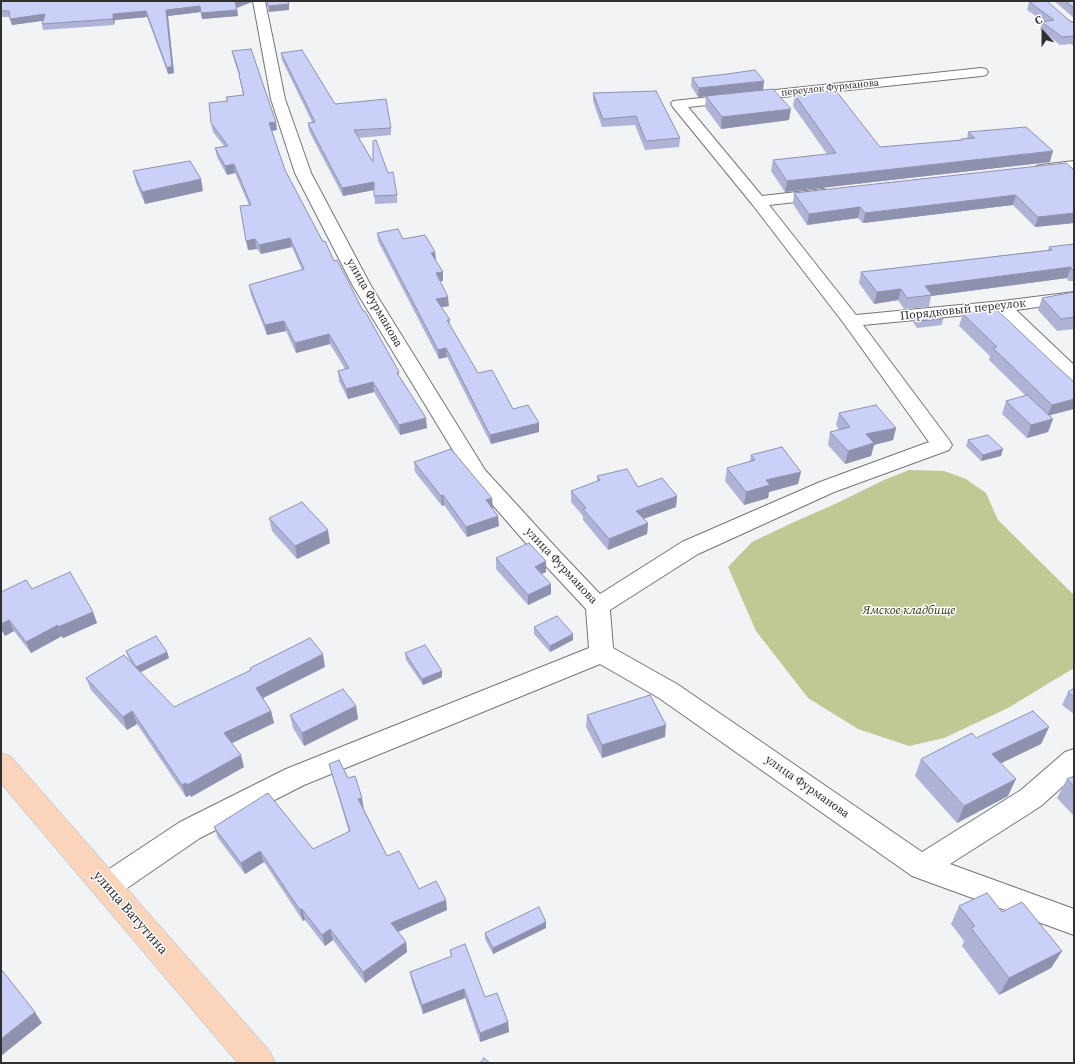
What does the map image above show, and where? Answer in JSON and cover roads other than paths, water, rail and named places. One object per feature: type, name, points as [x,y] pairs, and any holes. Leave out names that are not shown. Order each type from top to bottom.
[{"type":"main road","name":"улица Ватутина","points":[[1,764],[259,1063]]},
{"type":"street","name":"улица Фурманова","points":[[260,1],[278,99],[303,173],[362,286],[478,474],[552,558],[598,606],[601,652],[668,691],[922,867],[1074,922]]},
{"type":"street","name":"переулок Фурманова","points":[[758,201],[678,104],[982,72]]},
{"type":"street","points":[[1027,172],[1074,166]]},
{"type":"street","points":[[758,201],[837,192]]},
{"type":"street","points":[[598,606],[690,548],[827,487],[942,445],[851,321],[758,201]]},
{"type":"street","name":"Порядковый переулок","points":[[851,321],[1002,306],[1074,297]]},
{"type":"street","points":[[1002,306],[1074,375]]},
{"type":"street","points":[[107,886],[190,830],[296,776],[601,652]]},
{"type":"street","points":[[922,867],[1031,798],[1074,760]]},
{"type":"park label","name":"Ямское кладбище","points":[[909,611]]}]
